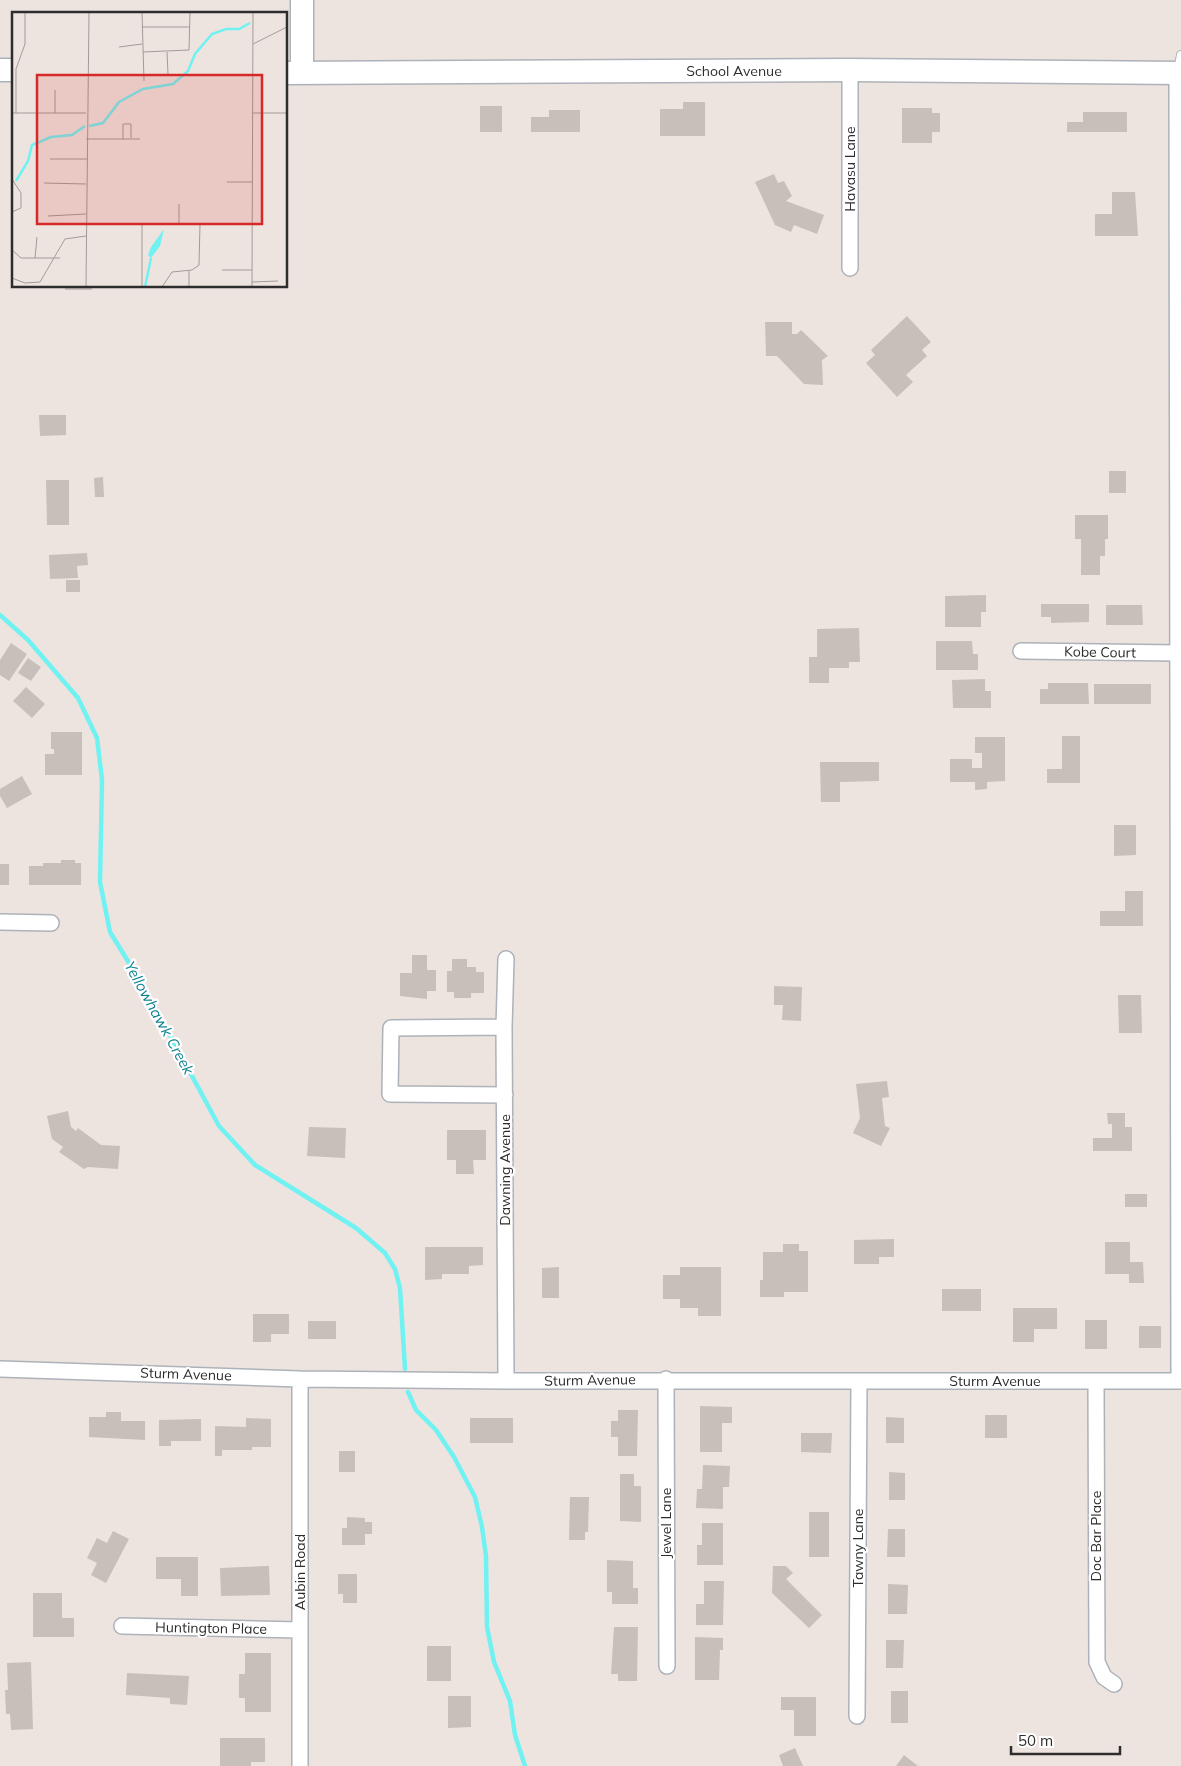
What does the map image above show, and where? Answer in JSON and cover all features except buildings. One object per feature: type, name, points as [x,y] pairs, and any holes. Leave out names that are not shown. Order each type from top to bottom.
[{"type":"main road","points":[[294,73],[302,0]]},
{"type":"main road","name":"School Avenue","points":[[294,73],[1180,67]]},
{"type":"street","points":[[1180,67],[1178,653],[1180,1381]]},
{"type":"street","name":"Havasu Lane","points":[[850,70],[850,268]]},
{"type":"street","name":"Kobe Court","points":[[1021,651],[1178,653]]},
{"type":"street","points":[[0,922],[51,922]]},
{"type":"street","name":"Dawning Avenue","points":[[506,959],[504,1027],[506,1381]]},
{"type":"street","points":[[504,1027],[391,1028],[390,1094],[505,1095]]},
{"type":"street","name":"Sturm Avenue","points":[[0,1368],[300,1378],[506,1381],[666,1379],[1180,1381]]},
{"type":"street","name":"Aubin Road","points":[[300,1378],[300,1766]]},
{"type":"street","name":"Jewel Lane","points":[[666,1379],[667,1666]]},
{"type":"street","name":"Tawny Lane","points":[[857,1716],[858,1381]]},
{"type":"street","name":"Doc Bar Place","points":[[1096,1381],[1097,1662],[1104,1677],[1114,1684]]},
{"type":"street","name":"Huntington Place","points":[[122,1626],[300,1630]]},
{"type":"waterway","name":"Yellowhawk Creek","points":[[0,615],[28,640],[78,698],[97,738],[102,780],[100,882],[110,932],[145,989],[219,1126],[255,1165],[356,1228],[385,1253],[395,1269],[400,1288],[405,1369]]},
{"type":"waterway","name":"Yellowhawk Creek","points":[[408,1392],[416,1410],[436,1430],[454,1457],[475,1497],[486,1556],[487,1627],[494,1662],[510,1701],[515,1735],[525,1766]]}]
